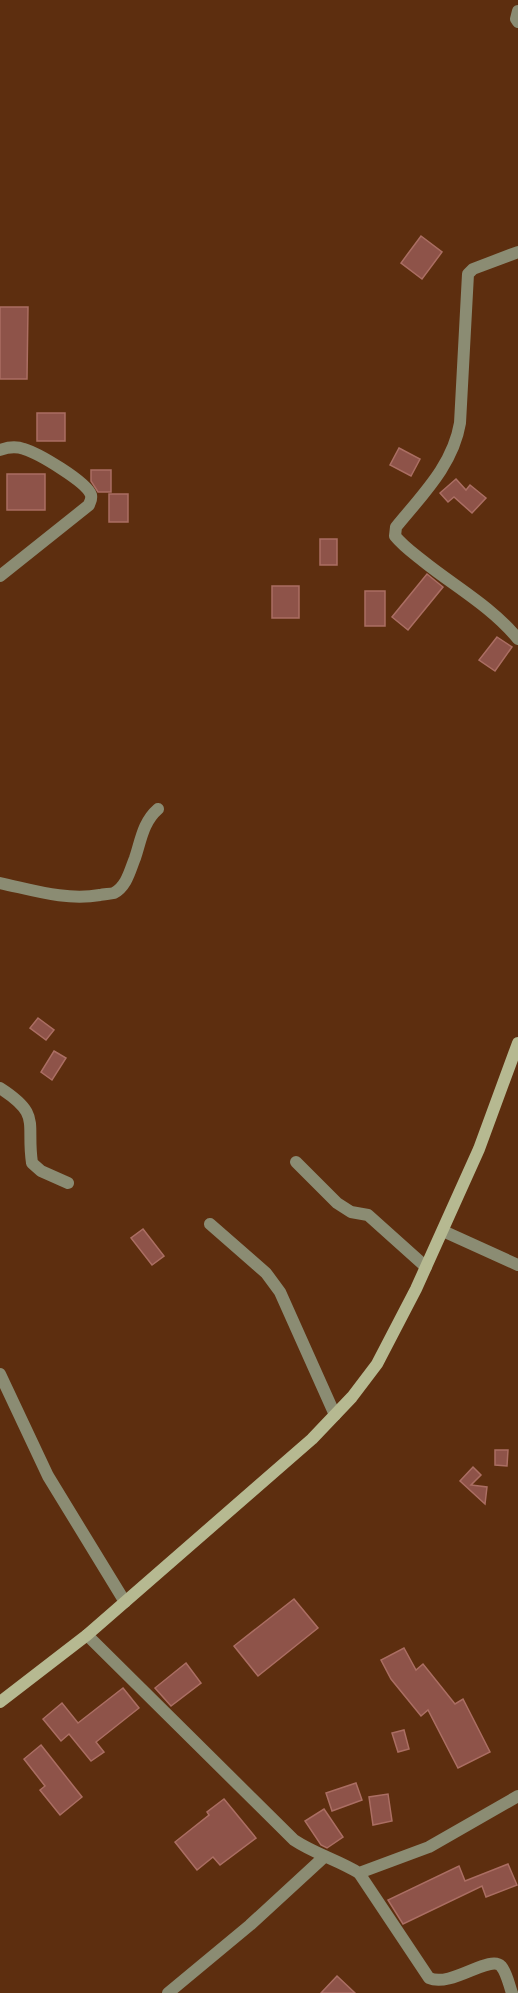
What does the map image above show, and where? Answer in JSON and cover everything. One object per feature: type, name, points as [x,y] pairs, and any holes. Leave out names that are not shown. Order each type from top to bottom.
[{"type":"main road","points":[[0,1702],[87,1635],[312,1439],[352,1398],[377,1364],[426,1267],[479,1149],[518,1043]]},
{"type":"street","points":[[518,11],[516,20],[518,22]]},
{"type":"street","points":[[518,252],[473,269],[468,274],[460,423],[457,438],[449,458],[396,526],[394,536],[504,623],[518,639]]},
{"type":"street","points":[[0,450],[14,447],[25,449],[47,459],[81,483],[88,490],[91,498],[89,505],[0,576]]},
{"type":"street","points":[[0,883],[61,896],[95,896],[114,893],[126,881],[144,829],[150,816],[158,809]]},
{"type":"street","points":[[0,1088],[21,1103],[29,1116],[32,1135],[30,1152],[32,1164],[41,1171],[68,1183]]},
{"type":"street","points":[[296,1162],[337,1203],[351,1212],[368,1215],[426,1267]]},
{"type":"street","points":[[210,1224],[266,1273],[280,1292],[335,1415]]},
{"type":"street","points":[[442,1231],[518,1265]]},
{"type":"street","points":[[505,1259],[518,1255]]},
{"type":"street","points":[[0,1374],[48,1476],[125,1602]]},
{"type":"street","points":[[87,1635],[294,1840],[309,1850],[342,1862],[359,1873],[429,1978],[436,1981],[454,1978],[489,1962],[497,1963],[502,1967],[512,1993]]},
{"type":"street","points":[[359,1873],[429,1847],[518,1796]]},
{"type":"street","points":[[168,1993],[250,1924],[324,1857]]},
{"type":"building","points":[[421,236],[442,252],[422,279],[401,263]]},
{"type":"building","points":[[0,307],[28,307],[27,379],[0,379]]},
{"type":"building","points":[[37,413],[65,413],[65,441],[37,441]]},
{"type":"building","points":[[399,448],[420,459],[411,476],[390,465]]},
{"type":"building","points":[[91,470],[111,470],[111,492],[98,492],[91,481]]},
{"type":"building","points":[[7,474],[45,474],[45,510],[7,510]]},
{"type":"building","points":[[456,479],[466,490],[470,485],[486,498],[472,513],[454,497],[448,502],[440,493]]},
{"type":"building","points":[[109,494],[128,494],[128,522],[109,522]]},
{"type":"building","points":[[320,539],[337,539],[337,565],[320,565]]},
{"type":"building","points":[[427,574],[443,587],[408,630],[392,617]]},
{"type":"building","points":[[272,586],[299,586],[299,618],[272,618]]},
{"type":"building","points":[[365,591],[385,591],[385,626],[365,626]]},
{"type":"building","points":[[497,637],[512,647],[495,671],[479,660]]},
{"type":"building","points":[[38,1018],[54,1030],[46,1040],[30,1028]]},
{"type":"building","points":[[54,1051],[66,1058],[52,1080],[41,1072]]},
{"type":"building","points":[[143,1229],[164,1256],[152,1265],[131,1238]]},
{"type":"building","points":[[495,1450],[508,1450],[507,1466],[495,1465]]},
{"type":"building","points":[[473,1467],[481,1475],[471,1485],[487,1487],[485,1504],[460,1481]]},
{"type":"building","points":[[294,1599],[318,1628],[258,1676],[234,1646]]},
{"type":"building","points":[[404,1648],[416,1670],[423,1664],[455,1704],[463,1699],[490,1752],[458,1768],[428,1710],[421,1716],[391,1679],[381,1660]]},
{"type":"building","points":[[186,1663],[201,1683],[171,1706],[155,1688]]},
{"type":"building","points":[[123,1688],[139,1708],[96,1742],[104,1752],[91,1761],[69,1734],[61,1741],[43,1719],[62,1703],[78,1723]]},
{"type":"building","points":[[404,1730],[409,1749],[398,1752],[392,1733]]},
{"type":"building","points":[[41,1745],[82,1797],[60,1815],[40,1790],[45,1786],[24,1759]]},
{"type":"building","points":[[356,1783],[362,1800],[332,1811],[326,1793]]},
{"type":"building","points":[[388,1794],[392,1821],[373,1825],[369,1797]]},
{"type":"building","points":[[224,1799],[256,1838],[220,1865],[213,1857],[197,1870],[175,1842],[209,1815],[207,1812]]},
{"type":"building","points":[[324,1809],[343,1837],[327,1848],[321,1845],[305,1821]]},
{"type":"building","points":[[508,1864],[517,1885],[486,1897],[482,1886],[403,1924],[388,1900],[459,1866],[465,1881]]},
{"type":"building","points":[[337,1976],[355,1993],[321,1993]]}]
